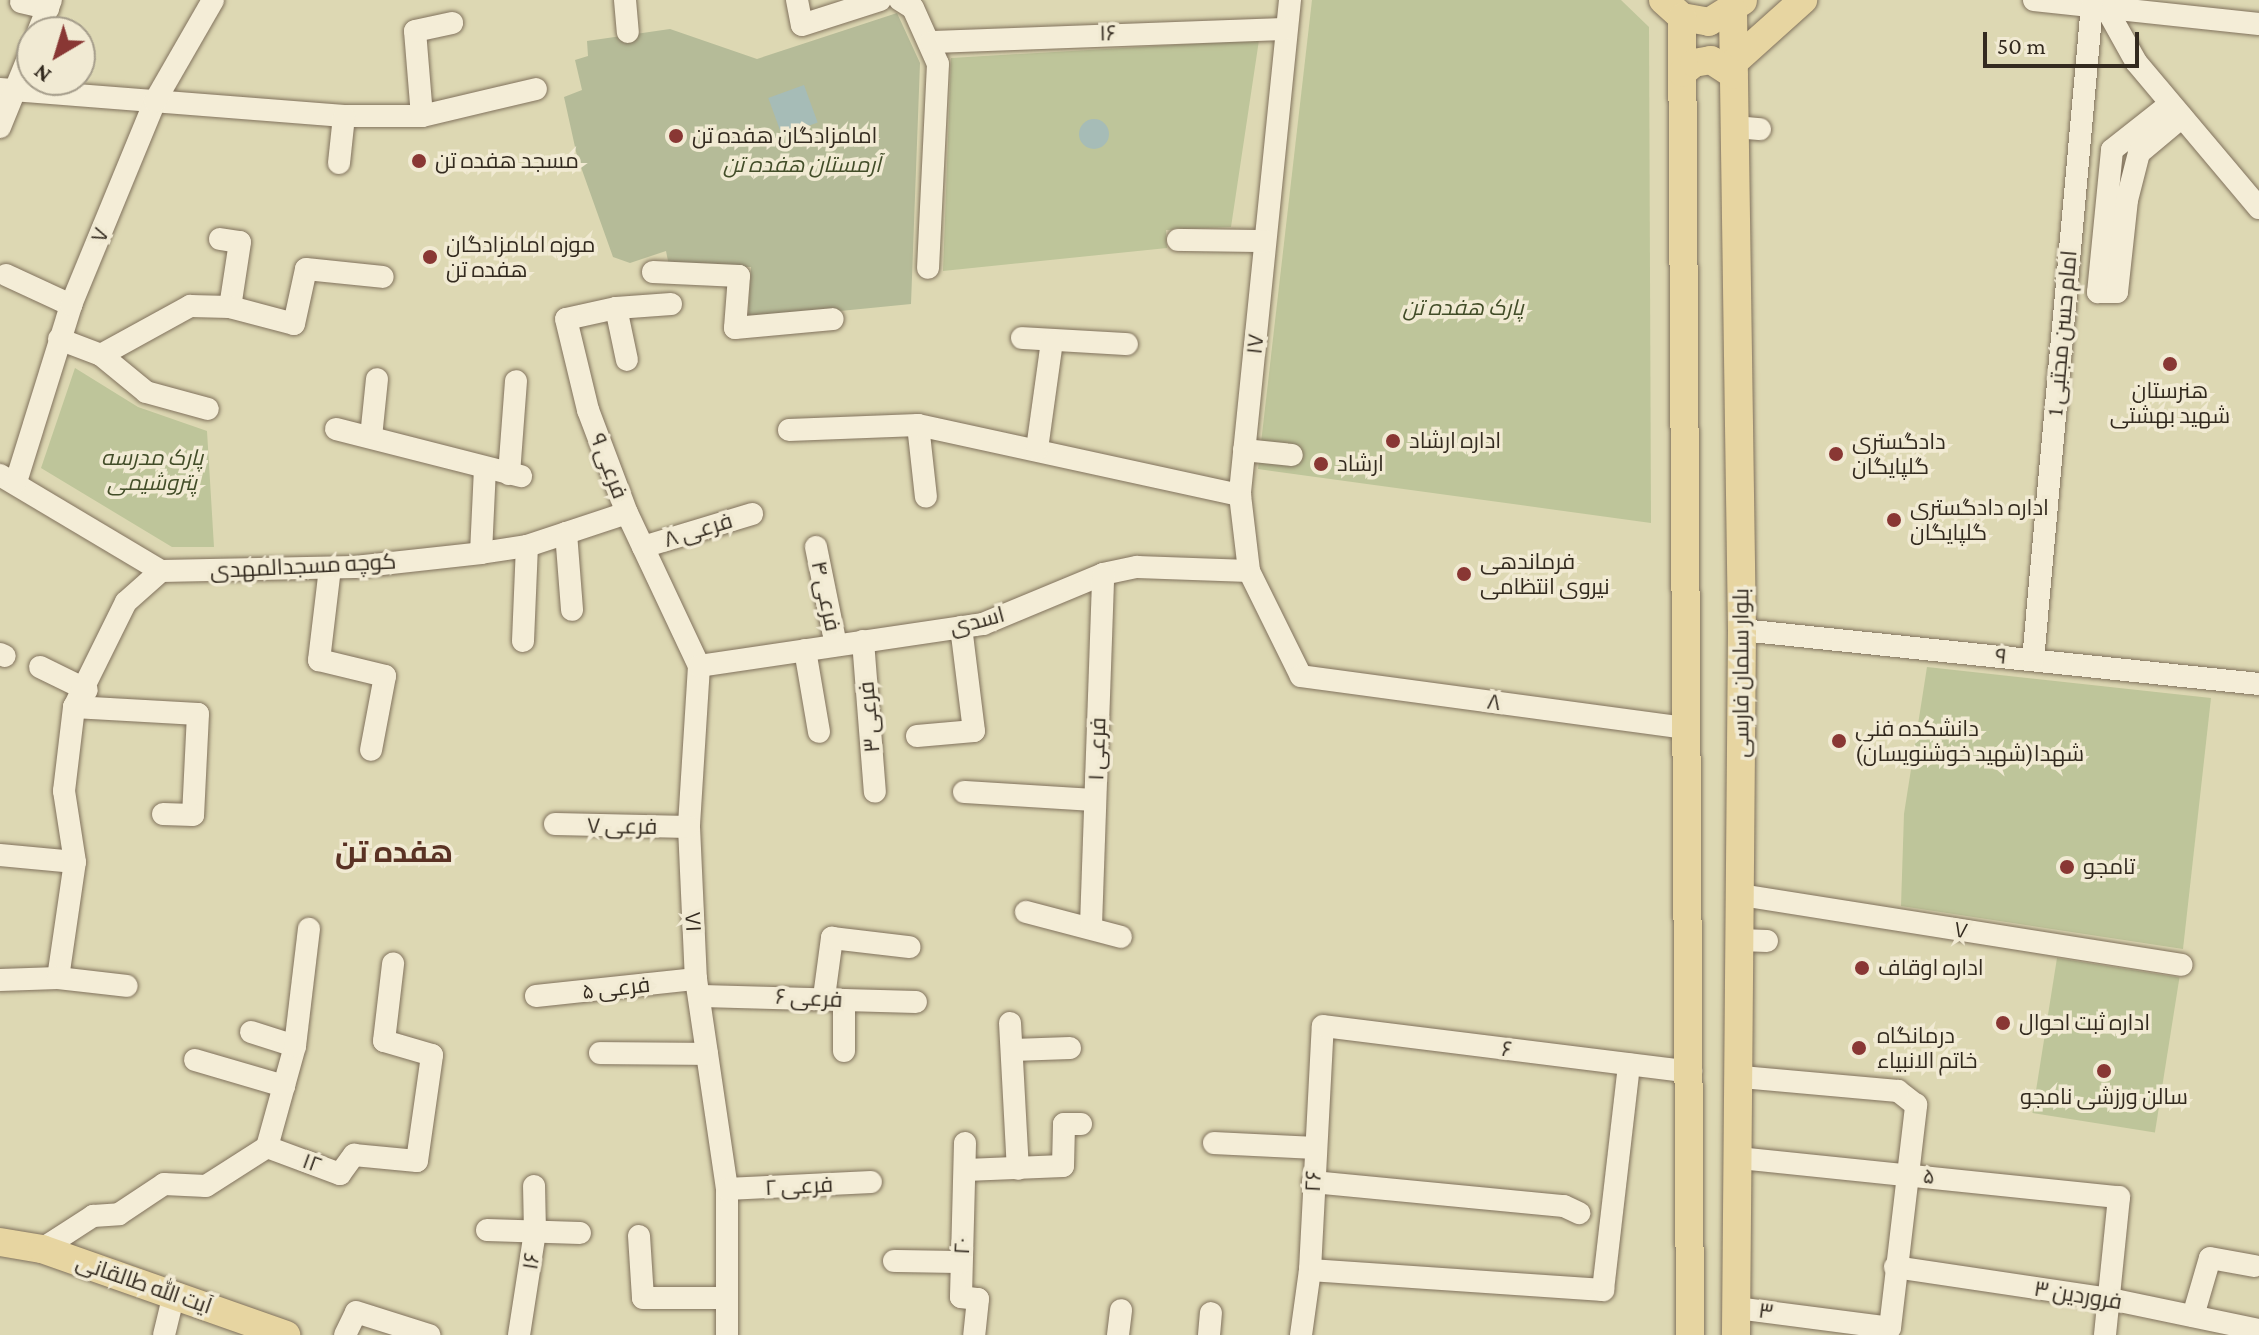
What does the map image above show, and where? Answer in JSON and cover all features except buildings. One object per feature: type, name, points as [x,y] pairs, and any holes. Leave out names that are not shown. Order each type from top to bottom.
[{"type":"main road","points":[[1682,73],[1694,63],[1711,60],[1734,69],[1803,0]]},
{"type":"main road","points":[[1690,1335],[1691,1072],[1684,940],[1687,728],[1682,73],[1672,9],[1709,22],[1738,6]]},
{"type":"main road","name":"بلوار سلمان فارسی","points":[[1736,1321],[1742,1077],[1754,941],[1741,895],[1748,128],[1734,69],[1738,6]]},
{"type":"main road","name":"آیت الله طالقانی","points":[[0,1242],[42,1249],[286,1335]]},
{"type":"street","name":"۷","points":[[8,478],[71,305],[155,101],[213,0]]},
{"type":"street","points":[[625,0],[628,32]]},
{"type":"street","points":[[797,0],[802,25],[880,0]]},
{"type":"street","points":[[900,0],[913,8],[931,42],[938,64],[928,268]]},
{"type":"street","name":"۱۷","points":[[1290,0],[1240,495],[1249,571],[1301,676]]},
{"type":"street","points":[[2043,0],[2259,24]]},
{"type":"street","points":[[21,2],[50,4]]},
{"type":"street","points":[[2099,7],[2136,62],[2259,208]]},
{"type":"street","name":"امام حسن مجتبی 1","points":[[2033,660],[2099,7]]},
{"type":"street","points":[[422,116],[415,31],[452,23]]},
{"type":"street","name":"۱۶","points":[[931,42],[1286,29]]},
{"type":"street","points":[[0,127],[7,91],[344,116],[422,116],[536,89]]},
{"type":"street","points":[[2176,110],[2139,153],[2127,200],[2117,292],[2098,292],[2112,150],[2176,110]]},
{"type":"street","points":[[339,163],[344,116]]},
{"type":"street","points":[[220,239],[240,242],[230,307]]},
{"type":"street","points":[[1178,240],[1265,241]]},
{"type":"street","points":[[627,360],[616,308],[661,304],[652,264],[739,276],[735,328],[833,319]]},
{"type":"street","points":[[101,355],[190,306],[230,307],[294,324],[306,269],[383,277]]},
{"type":"street","points":[[6,275],[71,305]]},
{"type":"street","name":"فرعی ۹","points":[[616,308],[566,319],[588,410],[630,517]]},
{"type":"street","points":[[1022,338],[1127,344]]},
{"type":"street","points":[[59,339],[101,355],[146,392],[208,409]]},
{"type":"street","points":[[1037,449],[1052,341]]},
{"type":"street","points":[[371,437],[377,379]]},
{"type":"street","points":[[336,429],[515,475],[516,381]]},
{"type":"street","points":[[918,425],[926,497]]},
{"type":"street","points":[[789,430],[918,425],[1240,495]]},
{"type":"street","points":[[1244,450],[1292,455]]},
{"type":"street","points":[[481,553],[485,469]]},
{"type":"street","points":[[8,478],[161,571],[126,602],[80,698],[64,791],[75,862],[58,978]]},
{"type":"street","name":"فرعی ۸","points":[[643,547],[752,514]]},
{"type":"street","name":"کوچه مسجدالمهدی","points":[[161,571],[287,559],[330,568],[425,555],[481,553],[527,546],[630,517]]},
{"type":"street","name":"۱۸","points":[[630,517],[699,666],[689,827],[699,988],[727,1189],[727,1335]]},
{"type":"street","points":[[566,533],[572,610]]},
{"type":"street","points":[[523,641],[527,546]]},
{"type":"street","name":"فرعی ۴","points":[[816,547],[836,645]]},
{"type":"street","name":"اسدی","points":[[699,666],[983,624],[1103,574],[1137,567],[1249,571]]},
{"type":"street","points":[[330,568],[319,660],[385,676],[371,750]]},
{"type":"street","name":"فرعی ۱","points":[[1091,925],[1103,574]]},
{"type":"street","points":[[917,736],[974,731],[961,627]]},
{"type":"street","name":"۹","points":[[1742,630],[2259,684]]},
{"type":"street","name":"فرعی ۳","points":[[863,641],[875,792]]},
{"type":"street","points":[[805,650],[819,732]]},
{"type":"street","points":[[40,667],[80,698],[198,714],[193,815],[163,814]]},
{"type":"street","name":"۸","points":[[1301,676],[1436,705],[1687,728]]},
{"type":"street","points":[[964,792],[1095,800]]},
{"type":"street","name":"فرعی ۷","points":[[555,824],[689,827]]},
{"type":"street","points":[[0,855],[75,862]]},
{"type":"street","name":"۷","points":[[1741,895],[2013,945],[2044,937],[2121,962],[2181,965]]},
{"type":"street","points":[[1026,912],[1091,925],[1121,937]]},
{"type":"street","points":[[42,1249],[93,1216],[119,1214],[164,1184],[206,1186],[267,1147],[295,1046],[309,929]]},
{"type":"street","points":[[844,1051],[834,998],[832,938],[909,947]]},
{"type":"street","name":"۱۲","points":[[267,1147],[340,1174],[354,1155],[417,1161],[432,1055],[384,1041],[393,964]]},
{"type":"street","points":[[0,980],[58,978],[127,986]]},
{"type":"street","name":"فرعی ۵","points":[[536,996],[699,988]]},
{"type":"street","name":"فرعی ۶","points":[[699,988],[916,1002]]},
{"type":"street","points":[[1010,1023],[1018,1169]]},
{"type":"street","name":"۶","points":[[1325,1025],[1691,1072]]},
{"type":"street","name":"۲۶","points":[[1301,1335],[1310,1270],[1315,1148],[1325,1025]]},
{"type":"street","points":[[251,1032],[295,1046]]},
{"type":"street","points":[[1013,1050],[1070,1048]]},
{"type":"street","points":[[600,1053],[707,1054]]},
{"type":"street","points":[[195,1060],[284,1086]]},
{"type":"street","points":[[1310,1270],[1603,1290],[1629,1064]]},
{"type":"street","points":[[1742,1077],[1898,1091],[1916,1105],[1895,1267]]},
{"type":"street","points":[[966,1170],[1063,1166],[1064,1124],[1081,1124]]},
{"type":"street","name":"۲۰","points":[[965,1143],[961,1297],[978,1299],[974,1335]]},
{"type":"street","points":[[1214,1143],[1315,1148]]},
{"type":"street","name":"۵","points":[[1739,1158],[1909,1173],[2119,1197],[2110,1299]]},
{"type":"street","name":"فرعی ۲","points":[[727,1189],[871,1182]]},
{"type":"street","points":[[1313,1182],[1564,1206],[1579,1213]]},
{"type":"street","name":"۱۶","points":[[519,1335],[535,1232],[534,1186]]},
{"type":"street","points":[[487,1230],[580,1233]]},
{"type":"street","points":[[639,1236],[643,1298],[726,1298]]},
{"type":"street","points":[[2193,1316],[2210,1258],[2254,1266]]},
{"type":"street","points":[[894,1261],[961,1262]]},
{"type":"street","name":"۳","points":[[1736,1321],[1890,1328],[1895,1267]]},
{"type":"street","name":"فروردین ۳","points":[[1895,1267],[2110,1299],[2259,1330]]},
{"type":"street","points":[[164,1335],[174,1294]]},
{"type":"street","points":[[2105,1335],[2110,1299]]},
{"type":"street","points":[[1118,1335],[1121,1310]]},
{"type":"street","points":[[345,1335],[356,1312],[429,1335]]},
{"type":"green space","points":[[0,0],[2259,0],[2259,1335],[0,1335]]},
{"type":"green space","name":"پارک هفده تن","points":[[1312,0],[1621,0],[1649,27],[1651,523],[1258,469]]},
{"type":"green space","name":"آرمستان هفده تن","points":[[897,13],[920,63],[911,304],[748,320],[751,267],[669,266],[666,251],[630,263],[613,257],[577,156],[564,97],[582,90],[575,60],[588,56],[587,41],[670,29],[757,59]]},
{"type":"green space","points":[[1259,40],[1231,227],[1166,230],[1167,248],[943,271],[951,58]]},
{"type":"green space","name":"پارک مدرسه پتروشیمی","points":[[75,368],[138,407],[207,431],[214,547],[172,547],[41,468]]},
{"type":"green space","points":[[1927,667],[2211,698],[2183,949],[1901,906],[1904,814]]},
{"type":"green space","name":"سالن ورزشی نامجو","points":[[2057,958],[2179,977],[2155,1132],[2032,1113]]},
{"type":"water","points":[[804,85],[818,123],[782,136],[768,98]]},
{"type":"water","points":[[1094,119],[1100,120],[1108,128],[1108,140],[1100,148],[1094,149],[1088,148],[1080,140],[1079,134],[1080,128],[1088,120]]},
{"type":"place","name":"امامزادگان هفده تن","points":[[676,136]]},
{"type":"place","name":"مسجد هفده تن","points":[[419,161]]},
{"type":"place","name":"موزه امامزادگان هفده تن","points":[[430,257]]},
{"type":"place","name":"هنرستان شهید بهشتی","points":[[2170,364]]},
{"type":"place","name":"اداره ارشاد","points":[[1393,441]]},
{"type":"place","name":"دادگستری گلپایگان","points":[[1836,454]]},
{"type":"place","name":"ارشاد","points":[[1321,464]]},
{"type":"place","name":"اداره دادگستری گلپایگان","points":[[1894,520]]},
{"type":"place","name":"فرماندهی نیروی انتظامی","points":[[1464,574]]},
{"type":"place","name":"دانشکده فنی شهدا(شهید خوشنویسان)","points":[[1839,741]]},
{"type":"place","name":"تامجو","points":[[2067,867]]},
{"type":"place","name":"اداره اوقاف","points":[[1862,968]]},
{"type":"place","name":"اداره ثبت احوال","points":[[2003,1023]]},
{"type":"place","name":"درمانگاه خاتم الانبیاء","points":[[1859,1048]]},
{"type":"place","name":"سالن ورزشی نامجو","points":[[2104,1071]]},
{"type":"district","name":"هفده تن","points":[[394,852]]}]
